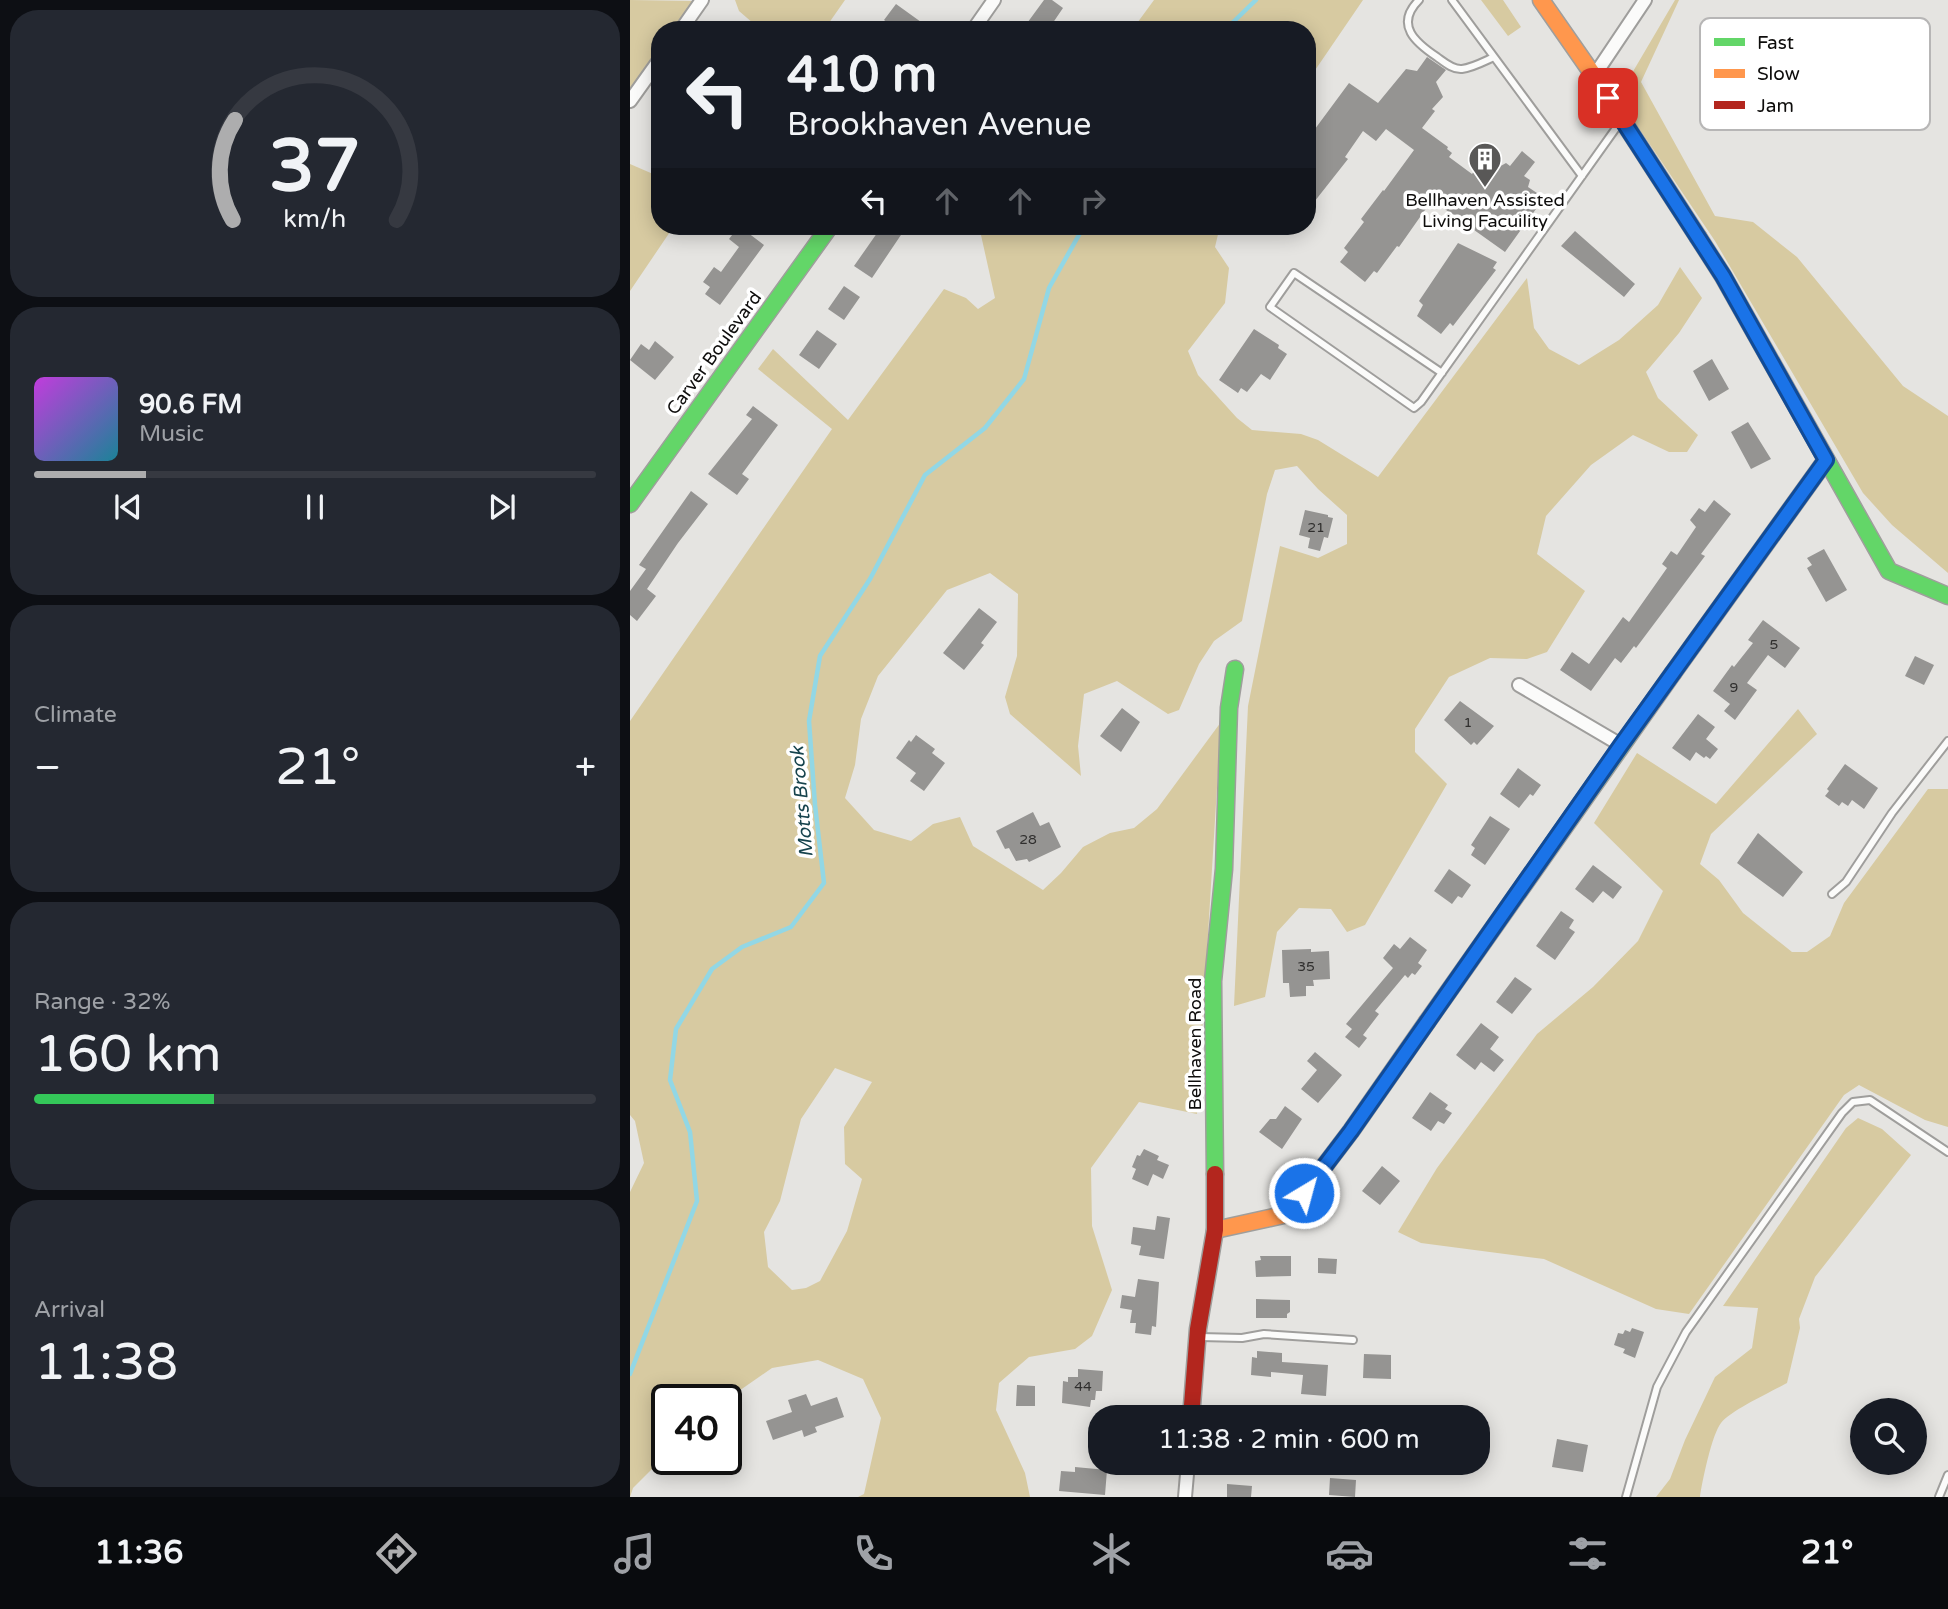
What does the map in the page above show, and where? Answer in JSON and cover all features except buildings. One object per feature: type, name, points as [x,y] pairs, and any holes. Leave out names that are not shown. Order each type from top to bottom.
[{"type":"street","points":[[687,21],[702,0]]},
{"type":"street","points":[[979,21],[994,0]]},
{"type":"street","points":[[1541,0],[1594,76],[1723,276],[1889,570],[1948,597]]},
{"type":"street","points":[[1594,76],[1645,0]]},
{"type":"street","points":[[630,101],[651,72]]},
{"type":"street","name":"Carver Boulevard","points":[[630,504],[824,235]]},
{"type":"street","points":[[1215,1230],[1288,1214],[1351,1131],[1621,745],[1826,460]]},
{"type":"street","name":"Bellhaven Road","points":[[1192,1405],[1198,1337],[1215,1230],[1213,981],[1224,869],[1229,708],[1235,669]]},
{"type":"street","points":[[1519,685],[1621,745]]},
{"type":"street","points":[[1185,1497],[1187,1475]]},
{"type":"lane","points":[[1419,0],[1412,7],[1408,22],[1413,39],[1450,66],[1461,70],[1494,57]]},
{"type":"lane","points":[[1452,0],[1582,176]]},
{"type":"lane","points":[[1442,373],[1294,273],[1270,307],[1414,408],[1442,373],[1622,120]]},
{"type":"lane","points":[[1832,894],[1846,882],[1892,813],[1948,741]]},
{"type":"lane","points":[[1626,1497],[1657,1387],[1686,1332],[1842,1113],[1853,1102],[1870,1100],[1948,1152]]},
{"type":"lane","points":[[1198,1337],[1242,1338],[1264,1334],[1353,1340]]},
{"type":"lane","points":[[1939,1497],[1948,1475]]},
{"type":"shaded area","points":[[630,0],[695,1],[681,21],[651,21],[651,64],[630,93]]},
{"type":"shaded area","points":[[735,0],[845,0],[830,21],[751,21],[739,11]]},
{"type":"shaded area","points":[[1154,0],[1363,0],[1316,69],[1316,21],[1139,21]]},
{"type":"shaded area","points":[[1481,0],[1503,0],[1521,27],[1508,36]]},
{"type":"shaded area","points":[[1675,0],[1679,0],[1641,82],[1715,216],[1753,222],[1797,257],[1903,386],[1948,416],[1948,573],[1892,525],[1863,493],[1715,241],[1618,97]]},
{"type":"shaded area","points":[[630,164],[651,173],[651,235],[668,235],[630,291]]},
{"type":"shaded area","points":[[981,235],[1218,235],[1215,247],[1229,268],[1225,303],[1188,351],[1198,375],[1237,418],[1252,430],[1301,434],[1318,440],[1378,477],[1527,278],[1534,328],[1549,349],[1579,365],[1619,340],[1658,305],[1680,267],[1702,298],[1679,333],[1646,372],[1658,398],[1698,435],[1687,452],[1669,452],[1633,435],[1591,465],[1546,516],[1537,554],[1585,591],[1547,652],[1527,659],[1490,658],[1449,677],[1415,729],[1415,752],[1447,784],[1365,925],[1347,932],[1331,909],[1299,908],[1277,932],[1265,997],[1234,1006],[1248,706],[1280,546],[1318,558],[1347,544],[1347,515],[1297,466],[1275,470],[1267,494],[1242,621],[1214,641],[1199,664],[1179,710],[1168,714],[1117,681],[1084,694],[1078,746],[1081,776],[1010,714],[1005,697],[1017,656],[1018,594],[990,573],[947,590],[878,676],[861,719],[855,765],[845,798],[874,830],[911,841],[933,824],[960,817],[973,846],[1043,890],[1083,847],[1110,833],[1134,828],[1157,809],[1221,722],[1197,1114],[1139,1102],[1091,1168],[1092,1226],[1112,1290],[1092,1336],[1075,1349],[1029,1357],[999,1383],[996,1410],[1025,1473],[1030,1497],[858,1497],[864,1494],[881,1418],[863,1379],[818,1360],[772,1368],[742,1389],[742,1384],[651,1384],[651,1470],[633,1488],[630,1497],[630,1192],[644,1163],[635,1121],[630,1115],[630,721],[832,429],[758,369],[773,349],[848,420],[944,289],[966,298],[978,309],[995,298]],"holes":[[[835,1068],[872,1082],[844,1127],[845,1164],[862,1179],[847,1231],[820,1281],[806,1288],[792,1290],[768,1267],[764,1232],[780,1201],[801,1119]]]},
{"type":"shaded area","points":[[1798,709],[1817,734],[1711,834],[1700,864],[1719,880],[1743,913],[1792,952],[1807,952],[1830,936],[1844,903],[1928,789],[1948,789],[1948,1127],[1925,1120],[1859,1085],[1844,1095],[1689,1314],[1656,1309],[1544,1259],[1421,1243],[1398,1232],[1437,1168],[1537,1034],[1593,987],[1638,941],[1663,891],[1594,823],[1637,753],[1716,804]]},
{"type":"shaded area","points":[[1858,1118],[1882,1129],[1911,1155],[1815,1277],[1799,1319],[1800,1328],[1787,1383],[1742,1407],[1721,1423],[1711,1447],[1700,1497],[1656,1497],[1670,1479],[1715,1377],[1752,1348],[1758,1308],[1723,1306],[1846,1128]]},
{"type":"waterway","name":"Motts Brook","points":[[1234,21],[1256,0]]},
{"type":"waterway","name":"Motts Brook","points":[[630,1374],[697,1201],[690,1132],[670,1080],[676,1029],[712,969],[742,947],[791,927],[824,883],[809,721],[820,656],[870,579],[925,475],[985,428],[1024,379],[1049,288],[1079,235]]},
{"type":"traffic: fast","points":[[630,504],[824,235]]},
{"type":"traffic: fast","points":[[1698,237],[1723,276],[1889,571],[1948,596]]},
{"type":"traffic: fast","points":[[1215,1174],[1213,981],[1224,869],[1229,708],[1235,669]]},
{"type":"traffic: fast","points":[[1427,1022],[1673,673]]},
{"type":"traffic: slow","points":[[1541,0],[1594,76],[1698,237]]},
{"type":"traffic: slow","points":[[1215,1230],[1288,1214],[1351,1131],[1427,1022]]},
{"type":"traffic: jam","points":[[1673,673],[1826,460]]},
{"type":"traffic: jam","points":[[1192,1405],[1198,1329],[1215,1230],[1215,1174]]},
{"type":"place","name":"Bellhaven Assisted Living Facuility","points":[[1485,189]]},
{"type":"route","points":[[1304,1193],[1351,1131],[1621,745],[1826,460],[1723,276],[1608,98]]}]
